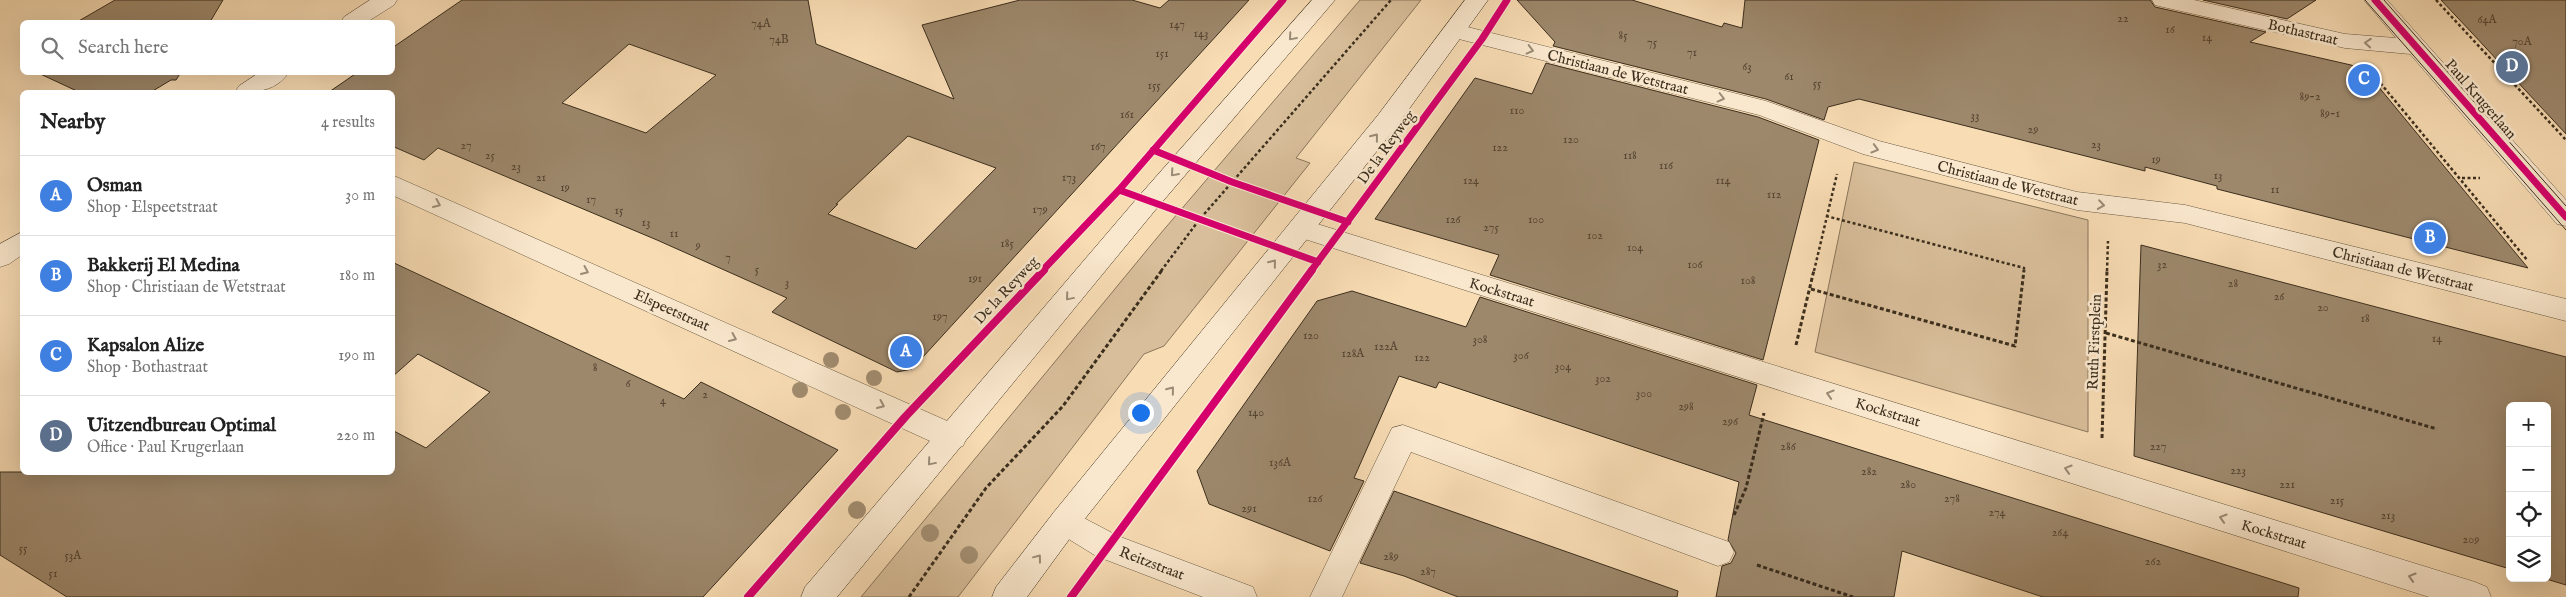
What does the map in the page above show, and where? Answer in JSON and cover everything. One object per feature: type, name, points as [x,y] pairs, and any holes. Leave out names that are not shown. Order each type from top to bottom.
[{"type":"street","points":[[355,20],[386,0]]},
{"type":"street","points":[[816,597],[1182,162],[1324,0]]},
{"type":"street","name":"De la Reyweg","points":[[1008,597],[1065,521],[1387,122],[1477,0]]},
{"type":"street","name":"Bothastraat","points":[[2163,0],[2345,41],[2416,46]]},
{"type":"street","name":"Paul Krugerlaan","points":[[2375,0],[2566,217]]},
{"type":"street","name":"Christiaan de Wetstraat","points":[[1455,32],[1766,109],[1845,139],[1881,150],[2077,201],[2185,214],[2566,310]]},
{"type":"street","points":[[250,90],[272,75]]},
{"type":"street","name":"Elspeetstraat","points":[[395,185],[952,437]]},
{"type":"street","name":"Kockstraat","points":[[1301,228],[2475,597]]},
{"type":"street","points":[[0,257],[20,243]]},
{"type":"street","points":[[1326,597],[1403,437],[1718,552]]},
{"type":"street","name":"Reitzstraat","points":[[1065,521],[1107,546],[1241,597]]},
{"type":"path","points":[[909,597],[986,488],[1063,406],[1198,220],[1216,204],[1232,182],[1301,106],[1391,0]]},
{"type":"path","points":[[2436,0],[2566,140]]},
{"type":"path","points":[[2345,41],[2529,262]]},
{"type":"path","points":[[1845,139],[1826,216],[1811,289],[1780,378],[1746,488],[1718,552],[1853,597]]},
{"type":"path","points":[[1182,162],[1241,185]]},
{"type":"path","points":[[1148,202],[1207,223]]},
{"type":"path","points":[[1811,289],[2015,346],[2024,268],[1826,216]]},
{"type":"path","points":[[2106,333],[2438,429]]},
{"type":"shaded area","points":[[1360,0],[1421,0],[1296,158],[1310,163],[1164,346],[1144,354],[958,597],[861,597],[1161,233]]},
{"type":"shaded area","points":[[1854,162],[2088,220],[2088,432],[1815,352]]},
{"type":"building","points":[[115,0],[223,0],[211,20],[80,20]]},
{"type":"building","points":[[462,0],[808,0],[816,44],[954,99],[922,25],[1020,0],[1132,0],[1160,8],[1169,0],[1249,0],[912,369],[897,372],[772,312],[787,298],[657,240],[438,148],[424,160],[395,147],[395,90],[332,90],[354,75],[395,75],[395,46]],"holes":[[[629,44],[716,75],[646,133],[562,103]],[[908,136],[996,168],[916,249],[828,214],[838,204],[836,204]]]},
{"type":"building","points":[[1517,0],[1632,0],[1722,27],[1724,23],[1742,28],[1745,0],[2150,0],[2155,7],[2266,32],[2250,42],[2351,65],[2368,74],[2528,268],[2217,189],[2217,186],[2145,167],[2145,171],[1859,99],[1828,107],[1824,120],[1766,99],[1553,46],[1555,42]]},
{"type":"building","points":[[2203,0],[2316,0],[2287,19]]},
{"type":"building","points":[[2441,0],[2566,0],[2566,134],[2472,33]]},
{"type":"building","points":[[1546,63],[1758,117],[1819,140],[1763,360],[1490,275],[1499,255],[1375,219],[1475,78],[1532,94]]},
{"type":"building","points":[[42,75],[179,75],[176,80],[171,80],[154,90],[75,90]]},
{"type":"building","points":[[2141,245],[2566,357],[2566,585],[2551,580],[2551,402],[2506,402],[2506,568],[2134,456]]},
{"type":"building","points":[[395,263],[684,399],[701,382],[838,450],[703,597],[67,597],[0,555],[0,472],[20,472],[20,475],[395,475],[395,432],[426,448],[490,392],[418,354],[395,374]]},
{"type":"building","points":[[1352,291],[1466,327],[1480,297],[1757,385],[1749,415],[2299,588],[2298,597],[2043,597],[1902,551],[1894,597],[1716,597],[1722,566],[1731,563],[1736,553],[1728,540],[1739,482],[1439,382],[1436,388],[1399,376],[1354,478],[1364,481],[1330,551],[1209,504],[1197,471],[1317,301]]},
{"type":"building","points":[[1394,491],[1678,591],[1677,597],[1458,597],[1404,576],[1360,563]]},
{"type":"tram line","points":[[2365,0],[2566,230]]},
{"type":"tram line","points":[[2384,0],[2566,206]]},
{"type":"cycle path","points":[[748,597],[906,416],[1119,190],[1283,0]]},
{"type":"cycle path","points":[[1071,597],[1482,39],[1507,0]]},
{"type":"cycle path","points":[[2375,0],[2566,217]]},
{"type":"cycle path","points":[[1153,150],[1232,182],[1348,222]]},
{"type":"cycle path","points":[[1119,190],[1318,262]]},
{"type":"place","name":"Uitzendbureau Optimal","points":[[2512,67]]},
{"type":"place","name":"Kapsalon Alize","points":[[2364,80]]},
{"type":"place","name":"Bakkerij El Medina","points":[[2430,238]]},
{"type":"place","name":"Osman","points":[[906,352]]}]
